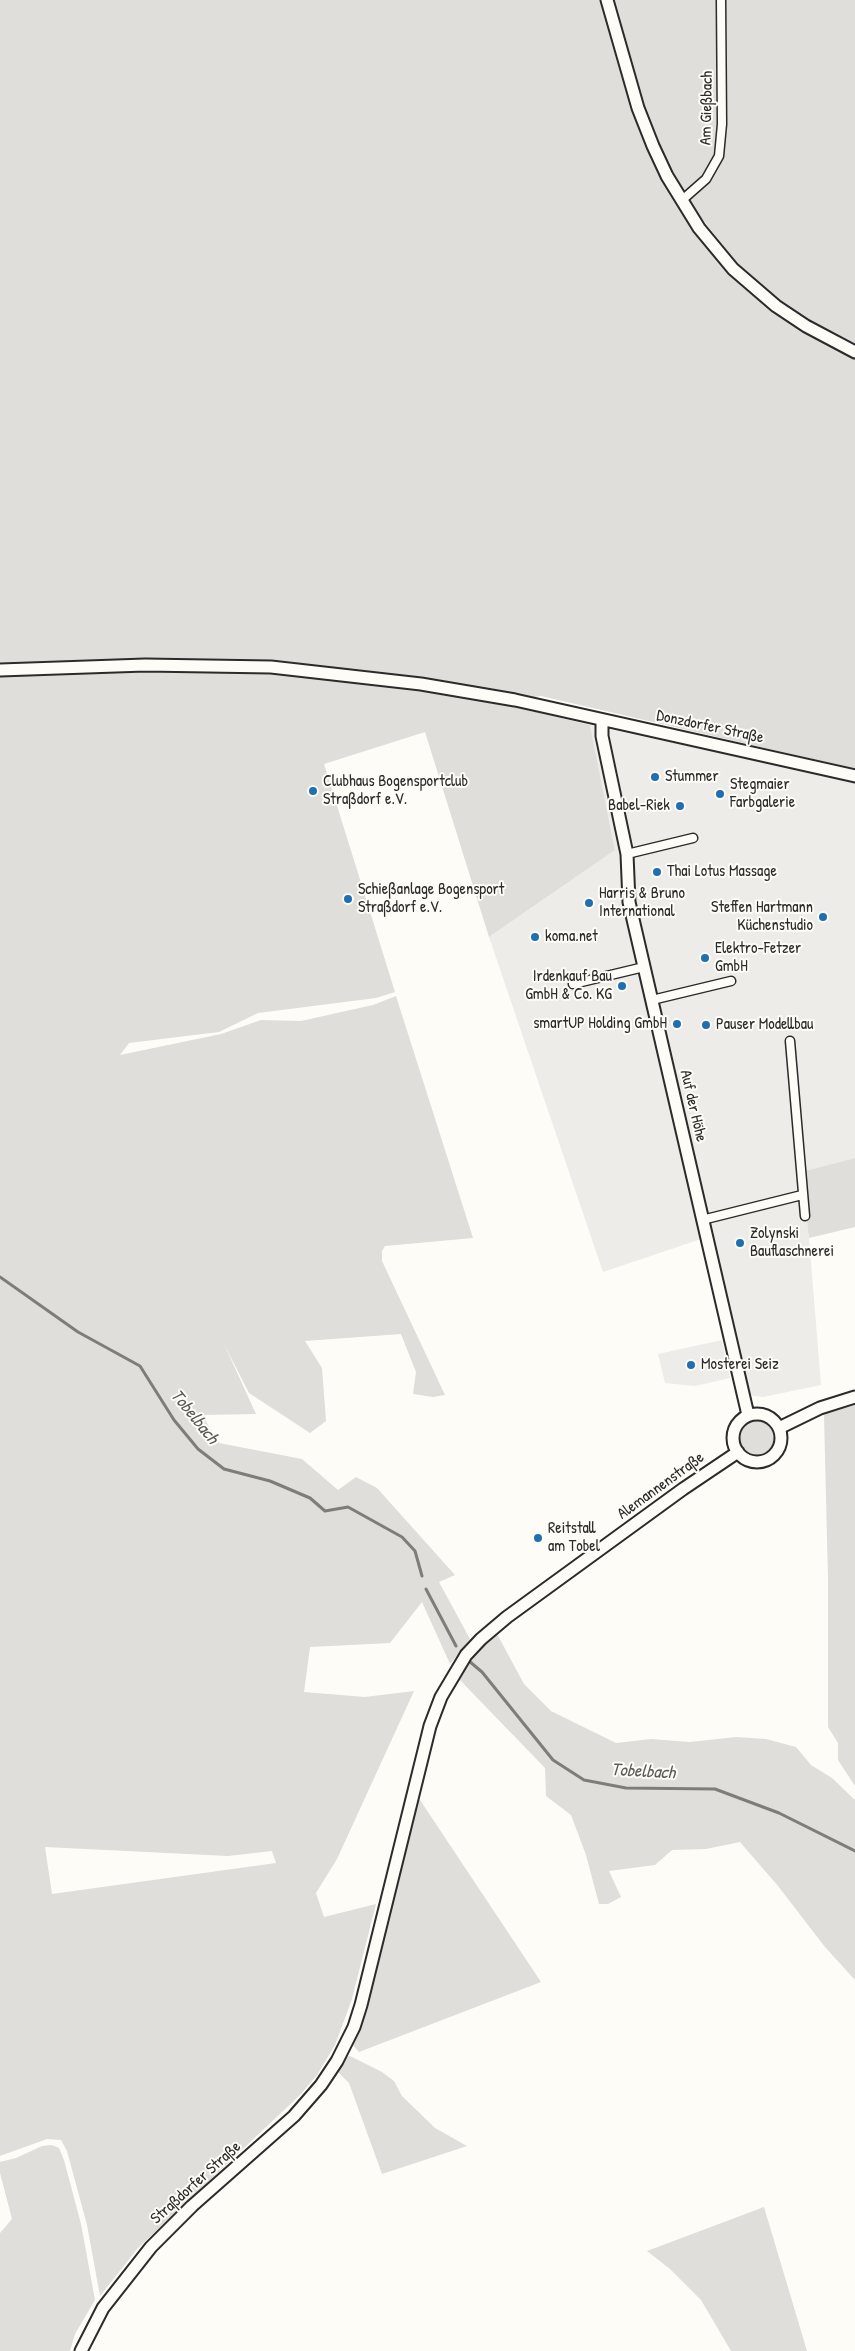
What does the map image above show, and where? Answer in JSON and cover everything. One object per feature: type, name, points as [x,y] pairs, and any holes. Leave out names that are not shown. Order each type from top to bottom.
[{"type":"street","points":[[607,0],[638,108],[653,146],[682,201],[699,228],[740,275],[776,306],[806,326],[855,352]]},
{"type":"street","name":"Am Gießbach","points":[[682,201],[706,180],[719,156],[722,124],[721,0]]},
{"type":"street","name":"Donzdorfer Straße","points":[[0,670],[145,665],[271,667],[431,685],[559,709],[855,776]]},
{"type":"street","name":"Auf der Höhe","points":[[602,720],[602,736],[627,854],[629,902],[748,1415]]},
{"type":"street","points":[[627,854],[693,838]]},
{"type":"street","points":[[574,984],[644,967]]},
{"type":"street","points":[[652,1000],[731,980]]},
{"type":"street","points":[[790,1041],[805,1216]]},
{"type":"street","points":[[702,1220],[802,1195]]},
{"type":"street","points":[[779,1428],[820,1408],[855,1397]]},
{"type":"street","points":[[759,1414],[768,1417],[779,1428],[780,1443],[776,1452],[769,1458],[759,1462],[750,1460],[738,1452],[734,1442],[734,1431],[748,1415],[759,1414]]},
{"type":"street","name":"Alemannenstraße","points":[[344,2049],[354,2027],[363,1997],[430,1726],[441,1697],[466,1655],[481,1639],[507,1617],[683,1489],[738,1452]]},
{"type":"street","name":"Straßdorfer Straße","points":[[81,2351],[102,2308],[151,2247],[192,2206],[294,2116],[331,2072],[344,2049]]},
{"type":"shaded area","points":[[0,0],[602,0],[634,114],[652,157],[673,197],[690,222],[785,319],[829,346],[855,357],[855,769],[541,696],[515,700],[511,706],[590,725],[615,850],[489,937],[425,732],[324,764],[395,992],[376,998],[258,1013],[219,1032],[129,1043],[120,1055],[221,1034],[261,1020],[301,1021],[373,1005],[396,996],[473,1238],[385,1246],[382,1251],[382,1261],[445,1395],[433,1397],[413,1394],[416,1372],[401,1334],[305,1341],[322,1368],[326,1421],[310,1433],[249,1393],[224,1344],[256,1414],[202,1415],[219,1443],[302,1459],[338,1490],[356,1477],[377,1488],[455,1575],[439,1582],[470,1639],[450,1664],[422,1602],[390,1643],[310,1647],[304,1692],[365,1697],[414,1691],[337,1859],[316,1893],[324,1917],[376,1904],[352,1999],[335,2045],[317,2075],[300,2095],[138,2248],[100,2296],[87,2225],[67,2151],[61,2140],[47,2139],[0,2156]],"holes":[[[45,1847],[228,1856],[272,1851],[276,1863],[52,1894]]]},
{"type":"shaded area","points":[[612,0],[855,0],[855,346],[813,324],[777,300],[742,269],[687,200],[668,168],[636,89]]},
{"type":"shaded area","points":[[590,725],[855,782],[855,1158],[801,1172],[809,1238],[821,1385],[763,1397],[748,1395],[710,1236],[603,1272],[489,937],[615,850]]},
{"type":"shaded area","points":[[855,1158],[855,1227],[809,1238],[801,1172]]},
{"type":"shaded area","points":[[722,1340],[730,1378],[695,1386],[665,1383],[658,1354]]},
{"type":"shaded area","points":[[855,1401],[855,1786],[838,1760],[838,1743],[828,1727],[828,1578],[824,1416],[827,1409]]},
{"type":"shaded area","points":[[757,1418],[771,1424],[777,1438],[771,1452],[757,1458],[743,1452],[737,1438],[743,1424]]},
{"type":"shaded area","points":[[496,1632],[524,1684],[551,1711],[616,1743],[651,1739],[690,1742],[736,1737],[766,1739],[796,1747],[811,1765],[832,1778],[855,1800],[855,1980],[825,1947],[778,1886],[740,1842],[706,1849],[672,1850],[655,1865],[609,1871],[621,1897],[608,1904],[599,1904],[586,1855],[571,1815],[546,1796],[545,1768],[456,1676],[465,1663]]},
{"type":"shaded area","points":[[418,1797],[541,1982],[359,2052],[353,2045],[354,2039],[373,1979]]},
{"type":"shaded area","points":[[350,2056],[382,2072],[394,2081],[402,2096],[435,2128],[467,2146],[382,2174],[349,2083],[336,2070],[344,2058]]},
{"type":"shaded area","points":[[52,2145],[59,2148],[64,2160],[81,2224],[95,2300],[75,2334],[70,2351],[0,2351],[0,2233],[12,2219],[0,2173],[0,2162],[16,2158],[42,2146]]},
{"type":"shaded area","points":[[764,2207],[807,2351],[731,2351],[701,2300],[670,2269],[647,2251]]},
{"type":"waterway","name":"Tobelbach","points":[[0,1277],[78,1332],[140,1366],[174,1420],[198,1449],[224,1469],[270,1481],[310,1498],[325,1511],[348,1507],[402,1537],[415,1551],[422,1576]]},
{"type":"waterway","name":"Tobelbach","points":[[426,1589],[456,1646]]},
{"type":"waterway","name":"Tobelbach","points":[[469,1661],[482,1672],[553,1760],[584,1780],[626,1788],[715,1789],[779,1813],[855,1851]]},
{"type":"place","name":"Stummer","points":[[655,777]]},
{"type":"place","name":"Clubhaus Bogensportclub Straßdorf e.V.","points":[[313,791]]},
{"type":"place","name":"Stegmaier Farbgalerie","points":[[720,794]]},
{"type":"place","name":"Babel-Riek","points":[[680,806]]},
{"type":"place","name":"Thai Lotus Massage","points":[[657,872]]},
{"type":"place","name":"Schießanlage Bogensport Straßdorf e.V.","points":[[348,899]]},
{"type":"place","name":"Harris & Bruno International","points":[[589,903]]},
{"type":"place","name":"Steffen Hartmann Küchenstudio","points":[[823,917]]},
{"type":"place","name":"koma.net","points":[[535,937]]},
{"type":"place","name":"Elektro-Fetzer GmbH","points":[[705,958]]},
{"type":"place","name":"Irdenkauf Bau GmbH & Co. KG","points":[[622,986]]},
{"type":"place","name":"smartUP Holding GmbH","points":[[677,1024]]},
{"type":"place","name":"Pauser Modellbau","points":[[706,1025]]},
{"type":"place","name":"Zolynski Bauflaschnerei","points":[[740,1243]]},
{"type":"place","name":"Mosterei Seiz","points":[[691,1365]]},
{"type":"place","name":"Reitstall am Tobel","points":[[538,1538]]}]
